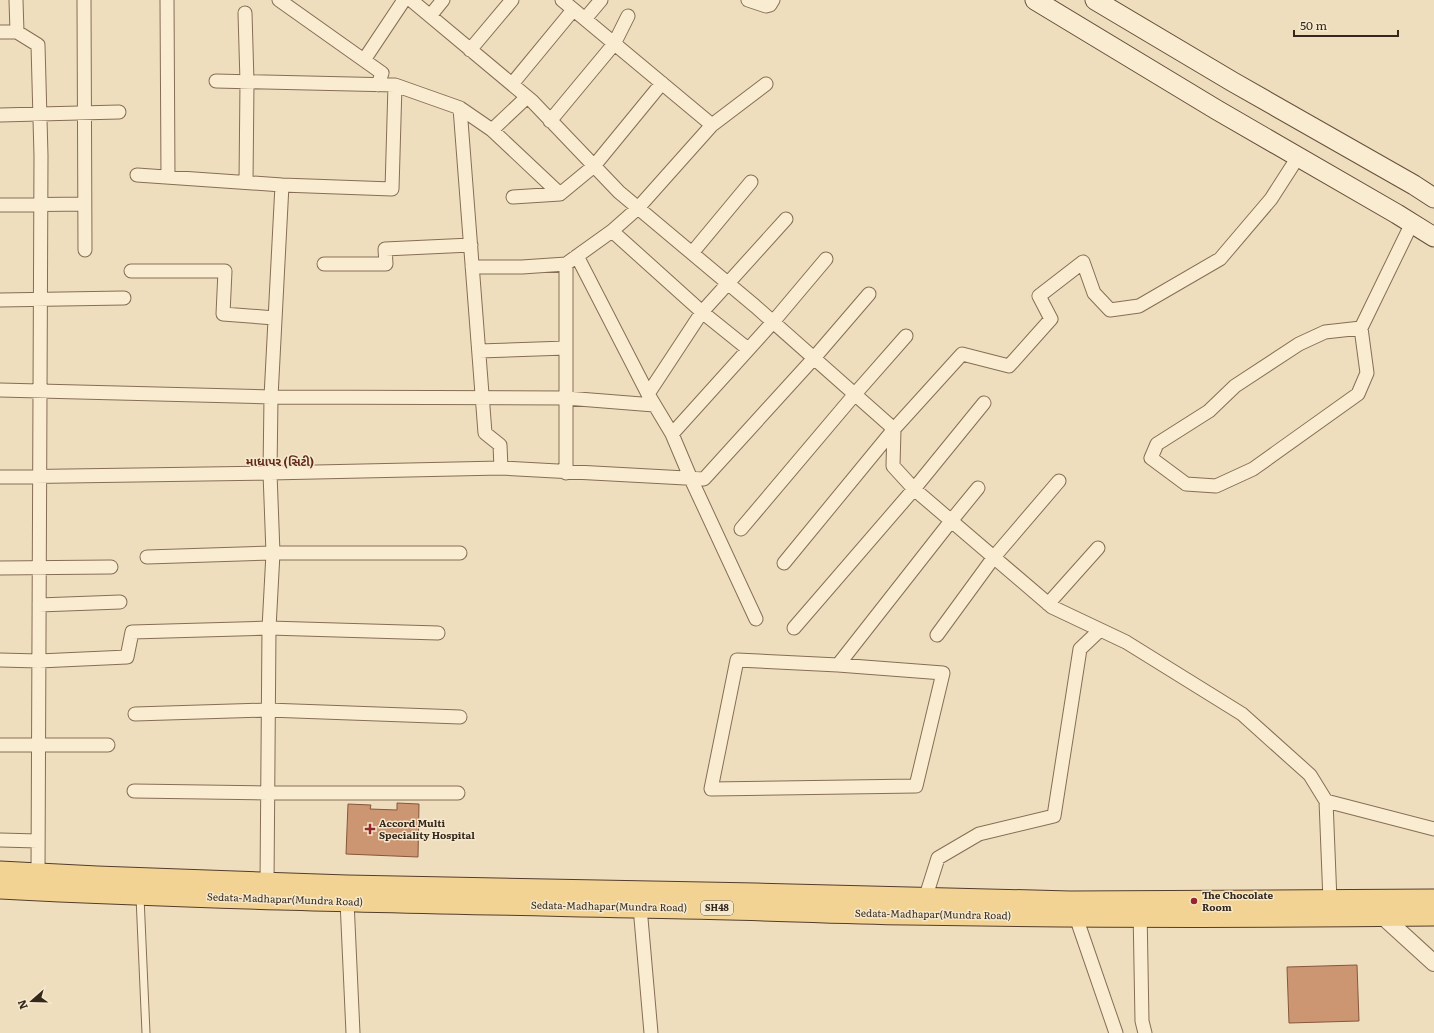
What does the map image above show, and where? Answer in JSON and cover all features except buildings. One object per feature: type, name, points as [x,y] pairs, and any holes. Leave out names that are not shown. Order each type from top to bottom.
[{"type":"main road","points":[[1035,0],[1216,110],[1434,237]]},
{"type":"main road","points":[[1094,0],[1434,198]]},
{"type":"main road","name":"Sedata-Madhapar(Mundra Road)","points":[[0,872],[347,886],[1070,902],[1140,910],[1330,916],[1374,907],[1434,900]]},
{"type":"main road","name":"Sedata-Madhapar(Mundra Road)","points":[[0,888],[347,901],[1076,917],[1140,910],[1330,901],[1434,915]]},
{"type":"street","points":[[16,0],[17,32]]},
{"type":"street","points":[[84,0],[85,250]]},
{"type":"street","points":[[167,0],[168,177]]},
{"type":"street","points":[[279,0],[382,73],[378,85]]},
{"type":"street","points":[[364,60],[404,0]]},
{"type":"street","points":[[411,0],[527,97],[619,192],[728,283],[894,429],[893,466],[914,489],[951,521],[1052,607],[1126,642],[1242,714],[1310,775],[1326,800],[1330,901]]},
{"type":"street","points":[[430,16],[443,0]]},
{"type":"street","points":[[470,50],[512,0]]},
{"type":"street","points":[[562,0],[712,125]]},
{"type":"street","points":[[585,19],[600,0]]},
{"type":"street","points":[[748,0],[766,6],[770,5],[773,0]]},
{"type":"street","points":[[512,84],[573,10]]},
{"type":"street","points":[[245,13],[247,82],[246,182]]},
{"type":"street","points":[[550,121],[614,44],[628,16]]},
{"type":"street","points":[[0,32],[17,32],[38,45],[41,204],[38,874]]},
{"type":"street","points":[[216,81],[395,85],[460,108],[492,130],[560,194]]},
{"type":"street","points":[[514,197],[560,194],[594,166],[662,83]]},
{"type":"street","points":[[472,267],[522,267],[566,264],[612,231],[638,208],[712,125],[766,84]]},
{"type":"street","points":[[137,175],[282,185],[392,189],[395,85]]},
{"type":"street","points":[[492,130],[527,97]]},
{"type":"street","points":[[460,108],[486,433],[500,444],[501,468]]},
{"type":"street","points":[[0,115],[119,112]]},
{"type":"street","points":[[784,563],[894,429],[962,354],[1009,366],[1051,319],[1039,296],[1083,262],[1094,293],[1110,310],[1139,306],[1220,259],[1271,198],[1298,157]]},
{"type":"street","points":[[692,253],[751,182]]},
{"type":"street","points":[[267,883],[269,628],[273,553],[270,473],[271,397],[282,185]]},
{"type":"street","points":[[0,205],[85,204]]},
{"type":"street","points":[[651,399],[702,312],[786,219]]},
{"type":"street","points":[[1361,328],[1325,332],[1299,344],[1235,386],[1209,411],[1157,444],[1151,458],[1186,484],[1216,486],[1253,469],[1358,394],[1367,373],[1361,328],[1412,223]]},
{"type":"street","points":[[612,231],[702,312],[748,349]]},
{"type":"street","points":[[324,264],[386,264],[386,249],[471,245]]},
{"type":"street","points":[[577,256],[651,399],[672,434],[691,479],[756,619]]},
{"type":"street","points":[[672,434],[773,322],[826,259]]},
{"type":"street","points":[[566,264],[566,473]]},
{"type":"street","points":[[131,271],[225,272],[223,314],[275,318]]},
{"type":"street","points":[[0,477],[501,468],[566,473],[704,479],[814,358],[869,294]]},
{"type":"street","points":[[0,300],[124,298]]},
{"type":"street","points":[[741,529],[906,336]]},
{"type":"street","points":[[479,351],[566,348]]},
{"type":"street","points":[[0,390],[271,397],[651,399]]},
{"type":"street","points":[[794,628],[914,489],[984,403]]},
{"type":"street","points":[[937,635],[994,557],[1059,481]]},
{"type":"street","points":[[838,665],[978,488]]},
{"type":"street","points":[[1048,604],[1098,548]]},
{"type":"street","points":[[147,557],[273,553],[460,552]]},
{"type":"street","points":[[0,568],[111,567]]},
{"type":"street","points":[[39,605],[120,602]]},
{"type":"street","points":[[0,660],[39,661],[126,658],[132,632],[269,628],[438,633]]},
{"type":"street","points":[[925,899],[938,858],[979,834],[1054,816],[1080,649],[1100,630]]},
{"type":"street","points":[[737,660],[838,665],[943,673],[916,786],[711,789],[737,660]]},
{"type":"street","points":[[136,714],[268,710],[460,716]]},
{"type":"street","points":[[0,745],[108,745]]},
{"type":"street","points":[[134,791],[458,793]]},
{"type":"street","points":[[1326,800],[1434,829]]},
{"type":"street","points":[[0,840],[38,841]]},
{"type":"street","points":[[347,901],[353,1033]]},
{"type":"street","points":[[640,907],[651,1033]]},
{"type":"street","points":[[1374,907],[1434,963]]},
{"type":"street","points":[[1140,910],[1142,1021],[1144,1033]]},
{"type":"street","points":[[1076,917],[1116,1033]]},
{"type":"lane","points":[[140,894],[146,1033]]},
{"type":"place","name":"Accord Multi Speciality Hospital","points":[[370,829]]},
{"type":"place","name":"The Chocolate Room","points":[[1194,901]]},
{"type":"district","name":"માધાપર (સિટી)","points":[[280,462]]}]
